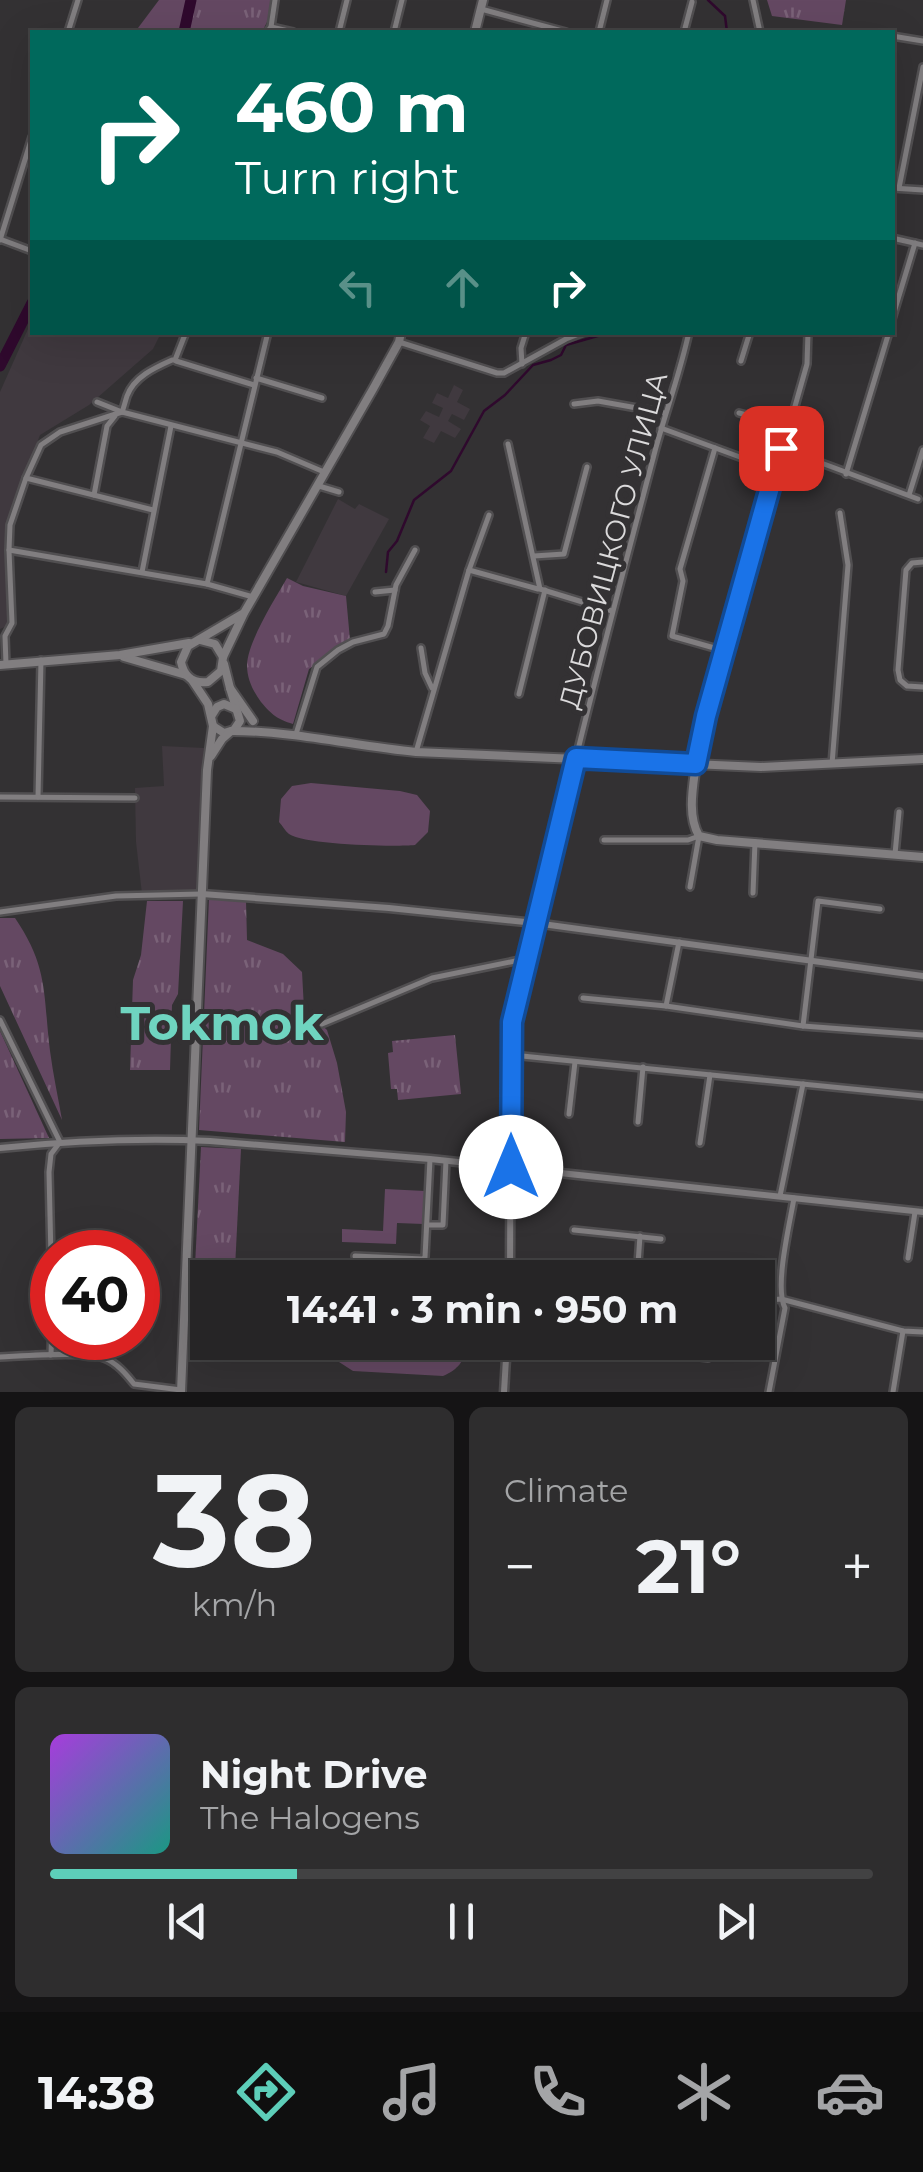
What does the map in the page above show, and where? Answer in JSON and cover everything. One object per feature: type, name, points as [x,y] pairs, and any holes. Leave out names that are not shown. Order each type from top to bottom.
[{"type":"main road","points":[[476,30],[482,4]]},
{"type":"main road","points":[[120,655],[202,682],[212,680],[221,671],[244,613],[320,486],[400,337]]},
{"type":"main road","points":[[244,613],[188,646],[182,666],[208,704],[219,732],[228,734],[251,726]]},
{"type":"main road","points":[[226,674],[238,626]]},
{"type":"main road","points":[[3,665],[210,642],[218,647],[223,659],[240,720],[212,753],[207,770]]},
{"type":"main road","points":[[230,688],[251,726]]},
{"type":"main road","points":[[181,1391],[207,770],[213,712],[224,704],[237,710],[251,726],[268,731],[416,752],[761,767],[923,759]]},
{"type":"main road","points":[[696,764],[692,795],[694,826],[700,836],[923,857]]},
{"type":"street","points":[[69,30],[78,0]]},
{"type":"street","points":[[269,30],[275,0]]},
{"type":"street","points":[[340,30],[347,0]]},
{"type":"street","points":[[394,30],[402,0]]},
{"type":"street","points":[[600,30],[607,0]]},
{"type":"street","points":[[753,0],[760,30]]},
{"type":"street","points":[[685,30],[692,2]]},
{"type":"street","points":[[482,4],[560,30]]},
{"type":"street","points":[[895,36],[923,41]]},
{"type":"street","points":[[923,67],[896,188],[923,190]]},
{"type":"street","points":[[30,143],[0,240],[30,250]]},
{"type":"street","points":[[895,311],[919,244]]},
{"type":"street","points":[[175,360],[185,335]]},
{"type":"street","points":[[206,584],[267,335]]},
{"type":"street","points":[[522,364],[525,335]]},
{"type":"street","points":[[400,337],[497,373],[512,370],[576,335]]},
{"type":"street","name":"ДУБОВИЦКОГО УЛИЦА","points":[[576,758],[687,335]]},
{"type":"street","points":[[741,361],[749,335]]},
{"type":"street","points":[[696,764],[706,716],[806,364],[808,335]]},
{"type":"street","points":[[846,474],[887,335]]},
{"type":"street","points":[[94,495],[107,426],[122,412],[128,393],[148,370],[175,360],[322,398]]},
{"type":"street","points":[[574,404],[598,401],[666,413]]},
{"type":"street","points":[[97,402],[171,426],[277,452],[326,473]]},
{"type":"street","points":[[3,665],[5,636],[12,623],[10,525],[40,445],[60,432],[122,412]]},
{"type":"street","points":[[739,413],[788,426]]},
{"type":"street","points":[[142,572],[171,426]]},
{"type":"street","points":[[661,428],[748,460],[772,481]]},
{"type":"street","points":[[508,444],[542,590],[519,694]]},
{"type":"street","points":[[714,448],[680,570],[683,580],[672,636],[725,651]]},
{"type":"street","points":[[781,448],[918,499]]},
{"type":"street","points":[[909,496],[923,450]]},
{"type":"street","points":[[534,556],[564,554],[587,467]]},
{"type":"street","points":[[26,478],[154,510]]},
{"type":"street","points":[[320,486],[338,492]]},
{"type":"street","points":[[832,764],[848,566],[840,513]]},
{"type":"street","points":[[416,752],[469,570],[490,515]]},
{"type":"street","points":[[9,550],[206,584],[253,598]]},
{"type":"street","points":[[296,736],[316,667],[353,642],[384,634],[395,590],[415,550]]},
{"type":"street","points":[[923,562],[912,562],[906,570],[898,670],[900,680],[908,686],[923,686]]},
{"type":"street","points":[[469,570],[612,611]]},
{"type":"street","points":[[375,592],[395,590]]},
{"type":"street","points":[[421,648],[433,694]]},
{"type":"street","points":[[38,797],[42,660]]},
{"type":"street","points":[[510,1260],[512,1022],[576,758]]},
{"type":"street","points":[[0,797],[135,798]]},
{"type":"street","points":[[894,855],[899,812]]},
{"type":"street","points":[[604,840],[688,840],[700,836],[690,887]]},
{"type":"street","points":[[754,893],[755,842]]},
{"type":"street","points":[[0,912],[116,896],[202,894],[535,923],[923,976]]},
{"type":"street","points":[[803,1026],[818,901],[880,909]]},
{"type":"street","points":[[666,1006],[679,942]]},
{"type":"street","points":[[322,1024],[432,978],[525,959]]},
{"type":"street","points":[[583,998],[803,1026],[923,1036]]},
{"type":"street","points":[[0,1020],[60,1142]]},
{"type":"street","points":[[512,1055],[923,1096]]},
{"type":"street","points":[[569,1114],[575,1062]]},
{"type":"street","points":[[638,1122],[643,1068]]},
{"type":"street","points":[[700,1143],[710,1074]]},
{"type":"street","points":[[780,1196],[803,1084]]},
{"type":"street","points":[[0,1148],[60,1142],[192,1140],[511,1167],[919,1212],[908,1258]]},
{"type":"street","points":[[50,1230],[49,1172],[51,1154],[60,1142]]},
{"type":"street","points":[[355,1256],[423,1259],[430,1159]]},
{"type":"street","points":[[426,1225],[444,1225],[446,1161]]},
{"type":"street","points":[[769,1392],[785,1308],[781,1300],[785,1250],[794,1198]]},
{"type":"street","points":[[574,1230],[661,1239]]},
{"type":"street","points":[[638,1260],[640,1236]]},
{"type":"street","points":[[775,1300],[923,1332]]},
{"type":"street","points":[[893,1392],[902,1330]]},
{"type":"street","points":[[0,1357],[30,1356]]},
{"type":"street","points":[[107,1360],[120,1367],[134,1384],[181,1391]]},
{"type":"street","points":[[504,1392],[505,1360]]},
{"type":"shaded area","points":[[30,324],[30,335],[160,335],[153,349],[89,405],[40,435],[7,522],[9,625],[0,629],[0,392]]},
{"type":"shaded area","points":[[454,385],[463,390],[457,402],[470,409],[464,420],[452,414],[448,421],[461,429],[455,438],[441,431],[434,443],[423,438],[430,426],[420,420],[426,411],[439,417],[443,408],[432,403],[437,393],[448,398]]},
{"type":"shaded area","points":[[338,499],[355,509],[359,504],[389,519],[346,596],[296,582]]},
{"type":"shaded area","points":[[162,746],[204,748],[199,892],[142,894],[135,788],[164,786]]},
{"type":"green space","points":[[159,0],[272,0],[263,30],[136,30]]},
{"type":"green space","points":[[767,0],[846,0],[842,25],[772,16]]},
{"type":"green space","points":[[287,578],[346,596],[350,640],[309,669],[293,724],[275,716],[261,702],[251,685],[247,665],[257,632]]},
{"type":"green space","points":[[311,783],[417,795],[430,811],[428,832],[415,845],[404,846],[298,838],[279,822],[281,799],[292,786]]},
{"type":"green space","points":[[209,898],[246,901],[247,940],[283,954],[302,972],[304,1009],[327,1030],[337,1063],[346,1112],[345,1142],[199,1130]]},
{"type":"green space","points":[[147,901],[183,901],[170,1070],[130,1070],[133,980],[141,955]]},
{"type":"green space","points":[[0,918],[15,918],[39,967],[62,1120],[0,986]]},
{"type":"green space","points":[[0,1031],[49,1138],[0,1139]]},
{"type":"green space","points":[[455,1035],[461,1094],[398,1100],[397,1089],[391,1089],[388,1053],[393,1052],[392,1041]]},
{"type":"green space","points":[[201,1147],[241,1149],[235,1260],[195,1260]]},
{"type":"green space","points":[[385,1189],[425,1191],[423,1224],[397,1223],[396,1244],[342,1242],[342,1229],[383,1231]]},
{"type":"green space","points":[[462,1360],[443,1376],[353,1371],[339,1362]]},
{"type":"waterway","points":[[184,30],[191,0]]},
{"type":"waterway","points":[[708,0],[725,16],[727,30]]},
{"type":"waterway","points":[[0,366],[30,307]]},
{"type":"waterway","points":[[386,572],[388,552],[397,541],[414,500],[451,471],[484,411],[533,365],[561,355],[566,345],[601,335]]},
{"type":"district","name":"Tokmok","points":[[222,1023]]},
{"type":"route","points":[[511,1167],[512,1022],[576,758],[696,764],[781,448]]}]
